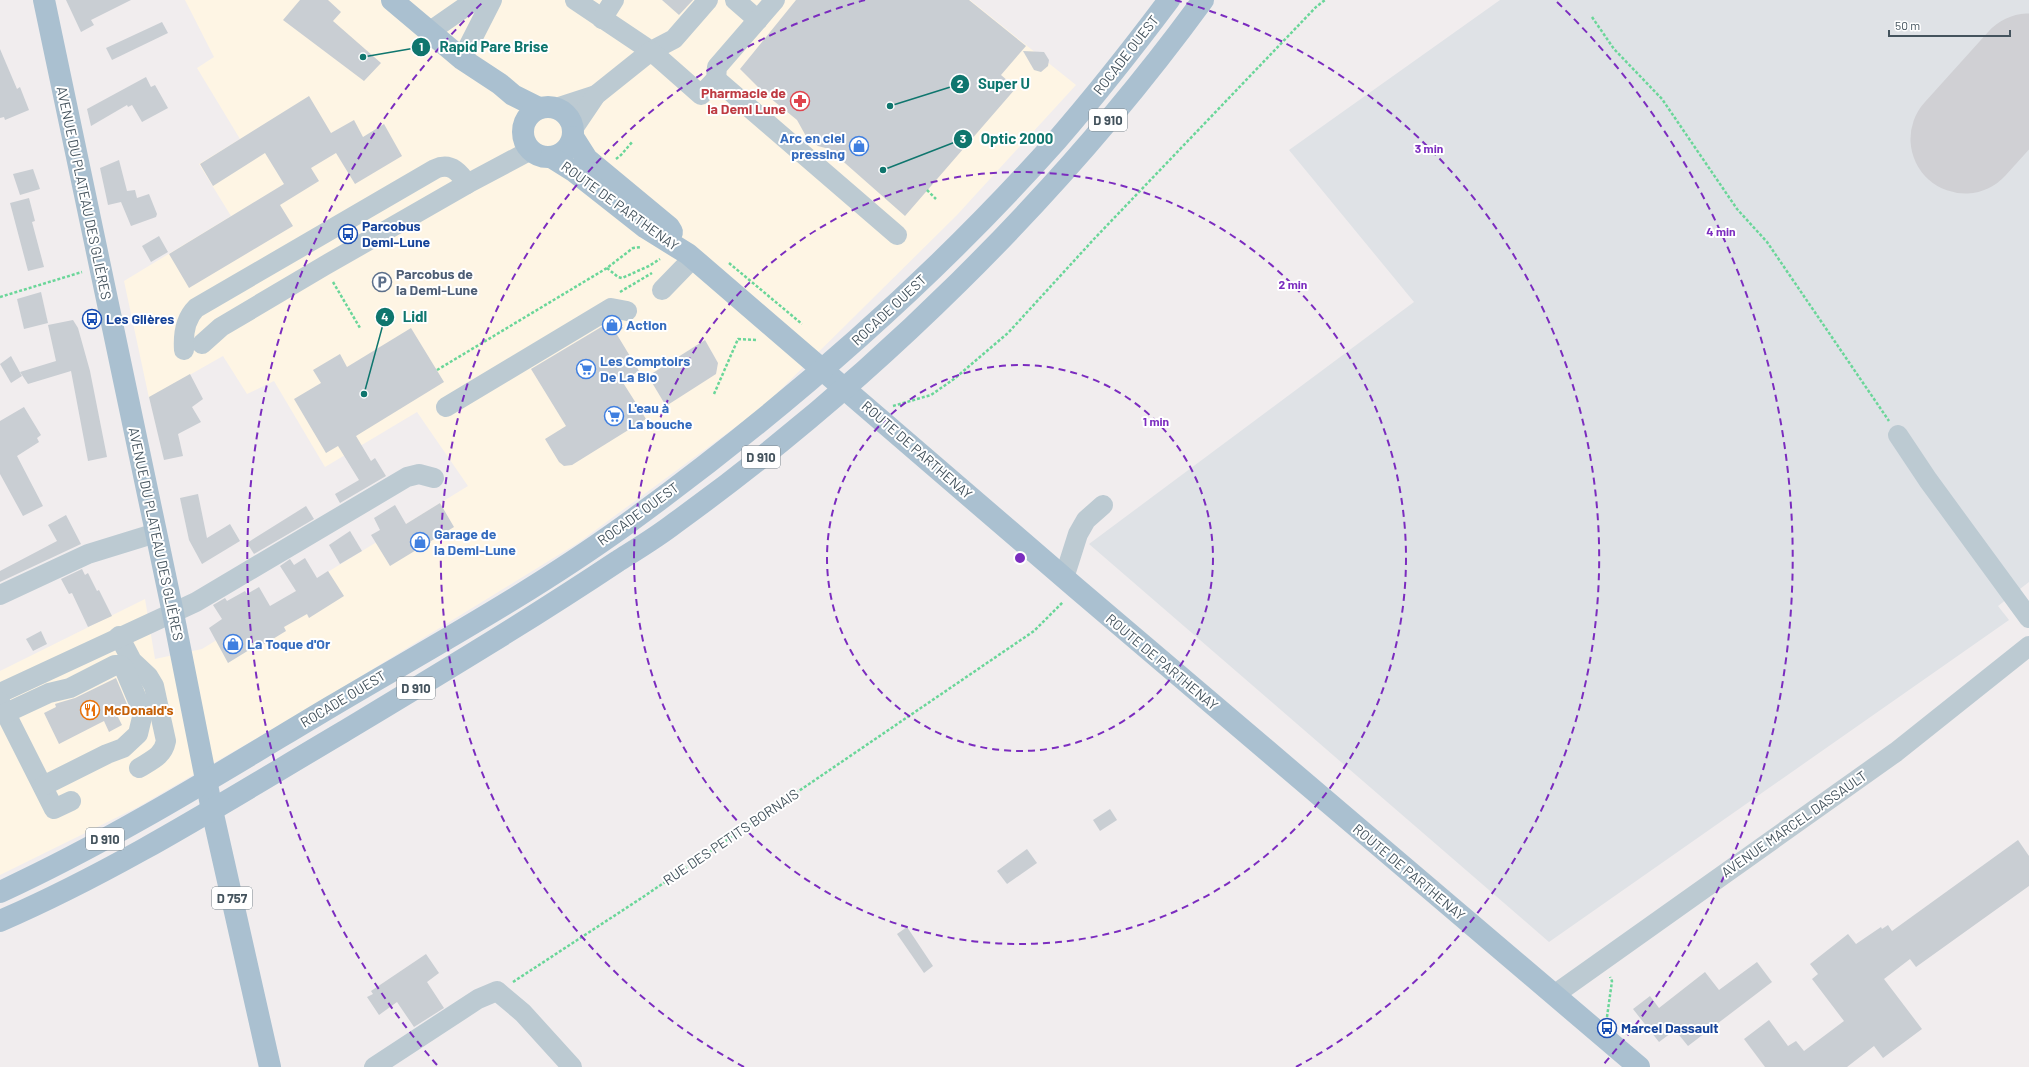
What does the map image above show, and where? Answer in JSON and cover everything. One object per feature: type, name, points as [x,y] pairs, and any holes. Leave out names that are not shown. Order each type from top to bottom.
[{"type":"main road","name":"AVENUE DU PLATEAU DES GLIÈRES","points":[[44,0],[173,613],[212,810],[270,1067]]},
{"type":"main road","points":[[392,0],[462,59],[500,84],[513,95],[566,114],[573,133],[564,151],[551,157],[540,156],[531,150],[525,143],[523,128],[513,115],[488,92],[462,59]]},
{"type":"main road","name":"ROCADE OUEST","points":[[0,892],[88,849],[206,781],[483,616],[615,532],[735,442],[824,370],[900,301],[988,214],[1070,125],[1169,0]]},
{"type":"main road","name":"ROCADE OUEST","points":[[845,387],[934,304],[1034,203],[1112,115],[1203,0]]},
{"type":"main road","points":[[523,128],[529,115],[548,108]]},
{"type":"main road","name":"ROUTE DE PARTHENAY","points":[[573,133],[588,159],[669,227],[690,256]]},
{"type":"main road","name":"ROUTE DE PARTHENAY","points":[[551,157],[574,172],[646,228],[690,256],[845,387],[1070,583],[1639,1067]]},
{"type":"main road","name":"D 910","points":[[0,921],[80,883],[164,838],[561,599],[674,524],[754,463],[845,387]]},
{"type":"street","points":[[429,32],[475,0]]},
{"type":"street","points":[[462,59],[492,0]]},
{"type":"street","points":[[575,0],[651,51],[701,95],[716,78],[717,67],[775,0]]},
{"type":"street","points":[[602,18],[614,0]]},
{"type":"street","points":[[573,133],[596,95],[651,51],[674,39],[708,0]]},
{"type":"street","points":[[737,0],[758,20]]},
{"type":"street","points":[[716,78],[897,235]]},
{"type":"street","points":[[548,108],[596,95]]},
{"type":"street","points":[[467,184],[461,175],[450,167],[442,166],[435,169],[196,308],[190,314],[187,321],[184,342],[193,347],[220,327],[467,184],[531,150]]},
{"type":"street","points":[[662,290],[690,256]]},
{"type":"street","points":[[446,407],[611,308],[622,310]]},
{"type":"street","points":[[1898,435],[1928,480],[2029,618]]},
{"type":"street","points":[[1,703],[120,636],[196,602],[403,479],[419,474],[434,478]]},
{"type":"street","points":[[1070,583],[1078,534],[1086,520],[1103,505]]},
{"type":"street","points":[[0,595],[88,554],[156,533]]},
{"type":"street","points":[[120,636],[132,661],[148,676],[154,686],[166,741],[164,749],[159,756],[139,768]]},
{"type":"street","name":"AVENUE MARCEL DASSAULT","points":[[1554,995],[1896,752],[2029,646]]},
{"type":"street","points":[[1,703],[70,688],[115,666],[120,665],[124,668],[142,707],[142,719],[138,734],[123,748],[107,754],[43,786]]},
{"type":"street","points":[[1,703],[54,809],[72,801]]},
{"type":"street","points":[[374,1067],[478,999],[497,991],[523,1013],[572,1067]]},
{"type":"path","points":[[869,408],[901,405],[931,395],[1008,333],[1094,239],[1322,0]]},
{"type":"path","points":[[1316,7],[1325,0]]},
{"type":"path","points":[[1592,16],[1614,49],[1662,99],[1737,208],[1767,242],[1898,435]]},
{"type":"path","points":[[612,161],[621,155],[633,141]]},
{"type":"path","points":[[927,190],[936,199]]},
{"type":"path","points":[[437,370],[606,268],[633,248]]},
{"type":"path","points":[[606,268],[618,277],[622,278],[649,266],[661,258],[666,262]]},
{"type":"path","points":[[0,297],[99,266]]},
{"type":"path","points":[[622,310],[620,292],[659,269]]},
{"type":"path","points":[[714,394],[738,339],[757,339],[761,343]]},
{"type":"path","name":"RUE DES PETITS BORNAIS","points":[[497,991],[643,897],[1034,631],[1055,612],[1070,583]]},
{"type":"shaded area","points":[[185,0],[970,0],[1076,85],[957,215],[764,406],[578,543],[324,699],[138,807],[0,875],[0,671],[145,599],[155,659],[202,649],[468,486],[417,412],[325,467],[274,381],[247,394],[223,356],[149,398],[124,281],[231,216],[199,164],[240,139],[197,68],[214,57]]},
{"type":"shaded area","points":[[1500,0],[2029,0],[2029,582],[1998,606],[2009,620],[1549,942],[1089,544],[1414,302],[1289,150]]},
{"type":"building","points":[[66,0],[131,0],[91,20],[94,25],[81,32]]},
{"type":"building","points":[[300,0],[328,0],[341,12],[333,21],[381,63],[364,81],[283,20]]},
{"type":"building","points":[[662,0],[693,0],[679,15]]},
{"type":"building","points":[[796,0],[969,0],[1026,46],[1001,75],[1016,88],[905,216],[829,149],[818,146],[807,138],[797,120],[764,93],[740,69]]},
{"type":"building","points":[[162,22],[168,33],[112,60],[106,48]]},
{"type":"building","points":[[0,49],[17,89],[20,87],[29,110],[5,120],[4,117],[0,118]]},
{"type":"building","points":[[1023,51],[1044,52],[1049,60],[1048,66],[1041,72],[1034,70]]},
{"type":"building","points":[[146,77],[151,87],[155,85],[168,108],[142,122],[132,105],[128,107],[127,105],[91,126],[87,109]]},
{"type":"building","points":[[309,96],[331,133],[354,120],[363,137],[384,124],[402,156],[355,184],[336,153],[311,168],[319,181],[280,205],[293,226],[189,288],[169,254],[284,184],[265,153],[213,186],[200,164]]},
{"type":"building","points":[[119,160],[127,191],[135,190],[137,198],[149,194],[157,214],[156,217],[131,226],[121,202],[108,205],[100,168]]},
{"type":"building","points":[[33,169],[40,189],[20,195],[13,174]]},
{"type":"building","points":[[29,198],[35,221],[32,222],[44,267],[28,271],[10,203]]},
{"type":"building","points":[[159,236],[168,252],[151,262],[142,246]]},
{"type":"building","points":[[41,292],[48,323],[24,329],[17,299]]},
{"type":"building","points":[[73,320],[78,328],[90,371],[107,457],[88,461],[71,371],[28,384],[20,372],[56,361],[48,325]]},
{"type":"building","points":[[613,320],[618,321],[623,328],[616,333],[639,371],[622,381],[646,419],[572,465],[564,466],[559,462],[545,439],[566,426],[531,369]]},
{"type":"building","points":[[411,328],[444,382],[356,436],[371,461],[375,458],[386,476],[340,503],[335,494],[359,480],[338,446],[326,453],[294,399],[321,383],[313,370],[340,354],[347,367]]},
{"type":"building","points":[[705,340],[718,363],[716,374],[666,406],[648,376]]},
{"type":"building","points":[[11,356],[22,376],[11,383],[0,364]]},
{"type":"building","points":[[190,374],[203,399],[192,407],[201,422],[178,434],[183,456],[164,460],[149,397]]},
{"type":"building","points":[[24,407],[41,435],[37,438],[39,442],[17,456],[43,506],[23,516],[0,474],[0,421]]},
{"type":"building","points":[[198,494],[207,538],[230,524],[240,541],[202,564],[189,540],[180,498]]},
{"type":"building","points":[[440,503],[454,527],[390,566],[371,535],[380,530],[374,518],[395,505],[406,524]]},
{"type":"building","points":[[306,506],[314,519],[254,554],[247,543]]},
{"type":"building","points":[[66,515],[81,544],[0,582],[0,571],[57,541],[48,525]]},
{"type":"building","points":[[350,531],[362,551],[340,564],[329,545]]},
{"type":"building","points":[[305,558],[317,578],[328,571],[344,596],[309,618],[307,614],[284,627],[286,631],[263,645],[262,642],[228,663],[209,628],[222,619],[213,605],[225,598],[227,601],[245,591],[247,594],[259,587],[270,606],[296,591],[280,566],[290,559],[294,565]]},
{"type":"building","points":[[82,569],[85,575],[88,573],[97,591],[99,590],[112,616],[88,627],[72,593],[69,594],[61,579]]},
{"type":"building","points":[[41,631],[47,644],[33,651],[26,639]]},
{"type":"building","points":[[116,678],[129,709],[117,715],[122,725],[109,732],[104,721],[59,744],[44,713],[56,707],[55,704],[75,698]]},
{"type":"building","points":[[1110,809],[1117,820],[1100,831],[1093,820]]},
{"type":"building","points":[[2018,840],[2029,856],[2029,886],[1916,967],[1910,959],[1884,979],[1922,1029],[1883,1058],[1874,1046],[1847,1067],[1765,1067],[1744,1039],[1769,1020],[1788,1046],[1796,1041],[1804,1051],[1844,1021],[1812,979],[1818,974],[1810,964],[1848,934],[1856,944],[1881,927],[1882,929],[1888,925],[1892,931]]},
{"type":"building","points":[[1027,849],[1037,863],[1007,884],[997,871]]},
{"type":"building","points":[[907,927],[933,966],[924,973],[897,934]]},
{"type":"building","points":[[426,954],[439,973],[427,982],[444,1008],[414,1027],[397,1002],[379,1015],[367,997],[373,994],[371,991]]},
{"type":"building","points":[[1757,962],[1772,982],[1688,1046],[1675,1030],[1659,1042],[1633,1009],[1650,996],[1659,1008],[1705,972],[1719,990]]},
{"type":"runway","points":[[1965,139],[2029,68]]},
{"type":"place","name":"Rapid Pare Brise","points":[[363,57]]},
{"type":"place","name":"Pharmacie de la Demi Lune","points":[[800,101]]},
{"type":"place","name":"Super U","points":[[890,106]]},
{"type":"place","name":"Arc en ciel pressing","points":[[859,146]]},
{"type":"place","name":"Optic 2000","points":[[883,170]]},
{"type":"place","name":"Parcobus Demi-Lune","points":[[348,234]]},
{"type":"place","name":"Parcobus de la Demi-Lune","points":[[382,282]]},
{"type":"place","name":"Les Glières","points":[[92,319]]},
{"type":"place","name":"Action","points":[[612,325]]},
{"type":"place","name":"Les Comptoirs De La Bio","points":[[586,369]]},
{"type":"place","name":"Lidl","points":[[364,394]]},
{"type":"place","name":"L'eau à La bouche","points":[[614,416]]},
{"type":"place","name":"Garage de la Demi-Lune","points":[[420,542]]},
{"type":"place","name":"La Toque d'Or","points":[[233,644]]},
{"type":"place","name":"McDonald's","points":[[90,710]]},
{"type":"place","name":"Marcel Dassault","points":[[1607,1028]]}]
